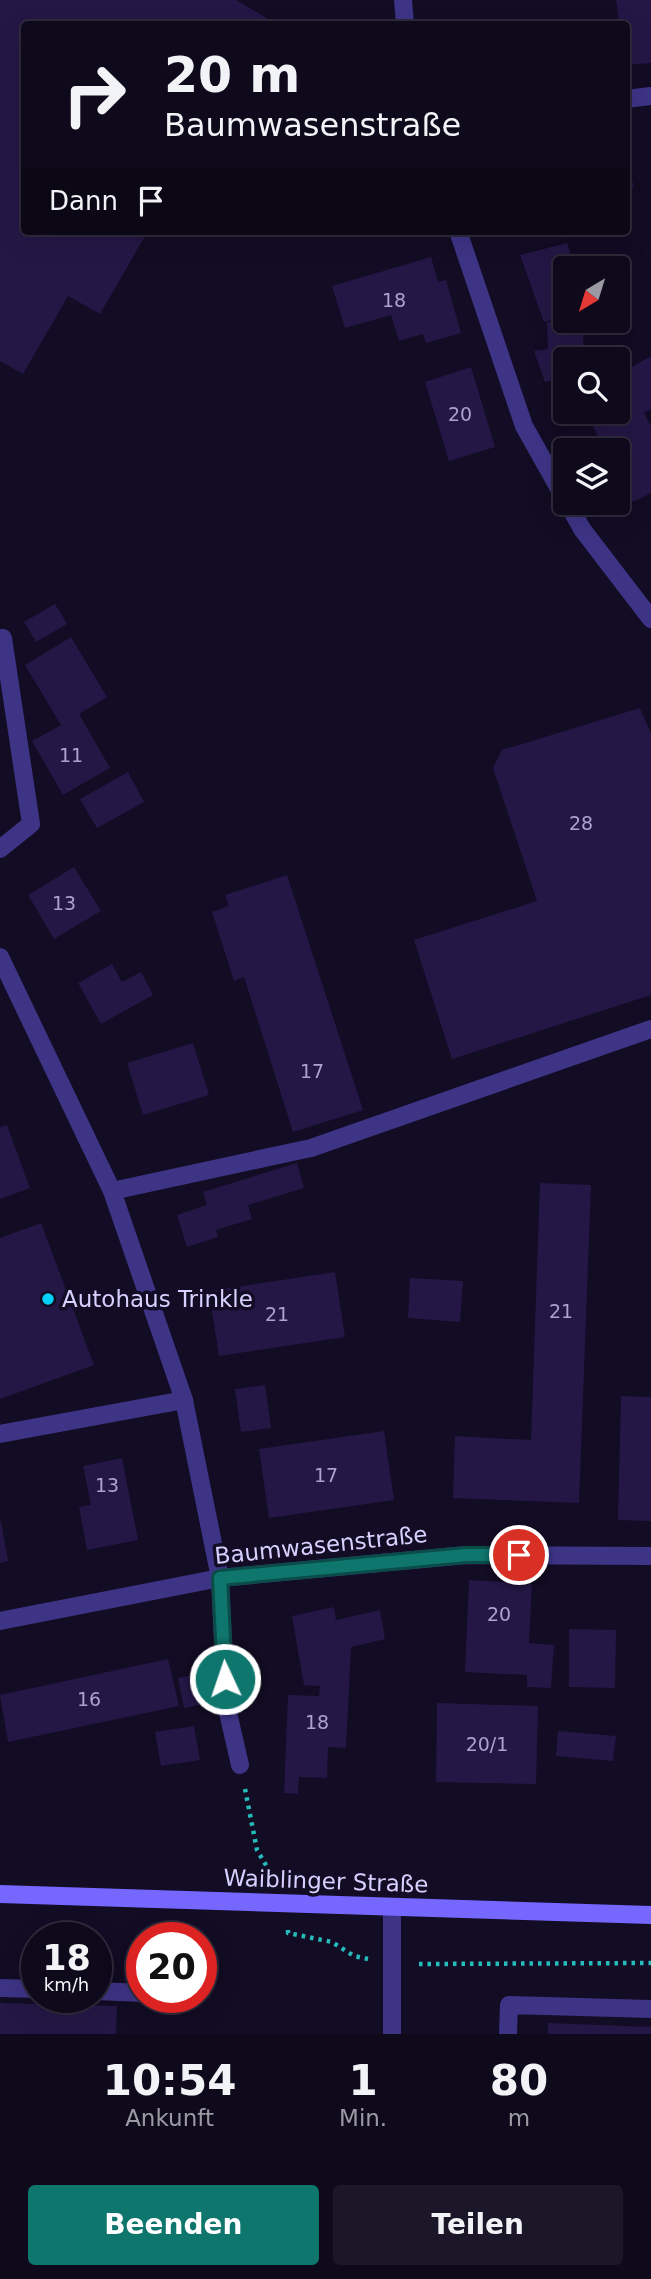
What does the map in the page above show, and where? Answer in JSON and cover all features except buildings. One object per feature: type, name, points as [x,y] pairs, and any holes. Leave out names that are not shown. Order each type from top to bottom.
[{"type":"main road","name":"Waiblinger Straße","points":[[0,1894],[651,1915]]},
{"type":"street","points":[[403,0],[405,21]]},
{"type":"street","points":[[630,99],[651,96]]},
{"type":"street","points":[[459,235],[524,426],[553,477]]},
{"type":"street","points":[[574,515],[651,619]]},
{"type":"street","points":[[0,849],[31,824],[3,638]]},
{"type":"street","points":[[0,957],[112,1191],[184,1400],[220,1578],[226,1704],[240,1765]]},
{"type":"street","points":[[112,1191],[311,1149],[651,1029]]},
{"type":"street","points":[[0,1434],[184,1400]]},
{"type":"street","name":"Baumwasenstraße","points":[[0,1621],[220,1578],[466,1555],[651,1556]]},
{"type":"street","points":[[392,1908],[392,2034]]},
{"type":"street","points":[[0,1987],[21,1988]]},
{"type":"street","points":[[508,2034],[509,2005],[651,2009]]},
{"type":"path","points":[[240,1765],[257,1850],[289,1905],[288,1933],[332,1942],[354,1956],[391,1964],[651,1963]]},
{"type":"place","name":"Autohaus Trinkle","points":[[48,1299]]},
{"type":"route","points":[[225,1679],[220,1578],[466,1555],[519,1555]]}]
